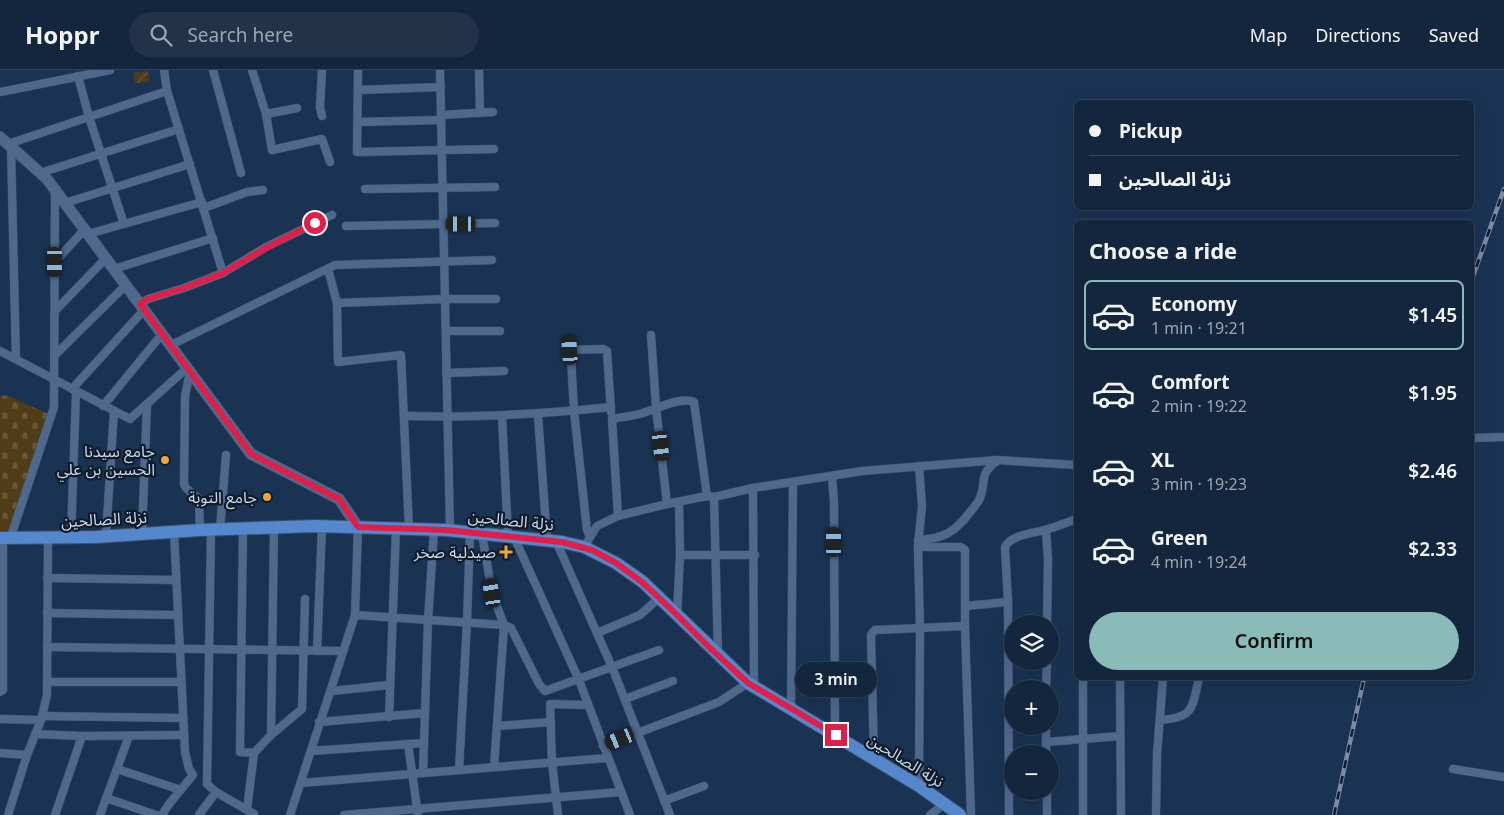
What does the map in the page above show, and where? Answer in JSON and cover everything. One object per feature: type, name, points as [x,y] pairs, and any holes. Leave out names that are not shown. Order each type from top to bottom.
[{"type":"main road","name":"نزلة الصالحين","points":[[4,539],[322,526],[450,530],[552,541],[587,542],[642,582],[718,656],[751,685],[919,786],[960,815]]},
{"type":"street","points":[[0,92],[91,72],[110,70]]},
{"type":"street","points":[[164,70],[167,91],[223,273]]},
{"type":"street","points":[[213,70],[242,174]]},
{"type":"street","points":[[252,70],[266,114],[272,150],[322,139],[330,162]]},
{"type":"street","points":[[322,70],[320,107],[322,116]]},
{"type":"street","points":[[358,70],[358,152],[494,149]]},
{"type":"street","points":[[440,70],[450,530]]},
{"type":"street","points":[[479,70],[480,113]]},
{"type":"street","points":[[78,76],[89,117],[124,224]]},
{"type":"street","points":[[358,90],[441,86]]},
{"type":"street","points":[[6,142],[167,91]]},
{"type":"street","points":[[266,114],[298,108]]},
{"type":"street","points":[[358,122],[493,112]]},
{"type":"street","points":[[40,173],[179,130]]},
{"type":"street","points":[[6,142],[40,173],[55,190],[251,454],[339,499],[358,527],[355,615],[332,691],[319,722],[290,815]]},
{"type":"street","points":[[6,142],[16,359]]},
{"type":"street","points":[[65,203],[190,164]]},
{"type":"street","points":[[365,189],[495,187]]},
{"type":"street","points":[[0,692],[3,690],[1,665],[4,539],[54,407],[55,190]]},
{"type":"street","points":[[55,262],[86,232],[203,205],[247,192],[263,190]]},
{"type":"street","points":[[71,537],[74,391],[148,299],[223,273],[266,248],[332,215]]},
{"type":"street","points":[[346,226],[495,223]]},
{"type":"street","points":[[114,269],[213,238]]},
{"type":"street","points":[[55,311],[106,258]]},
{"type":"street","points":[[171,345],[336,265],[492,260]]},
{"type":"street","points":[[328,268],[338,303],[338,362],[401,354],[409,529]]},
{"type":"street","points":[[55,355],[126,285]]},
{"type":"street","points":[[338,303],[496,299]]},
{"type":"street","points":[[446,331],[500,330]]},
{"type":"street","points":[[103,406],[162,334]]},
{"type":"street","points":[[651,335],[656,408],[667,504]]},
{"type":"street","points":[[570,340],[574,411],[587,542]]},
{"type":"street","points":[[570,350],[603,349],[607,351],[618,516]]},
{"type":"street","points":[[0,351],[130,419],[189,370]]},
{"type":"street","points":[[189,370],[185,396],[184,484],[199,499],[210,530]]},
{"type":"street","points":[[446,373],[504,371]]},
{"type":"street","points":[[612,419],[644,413],[688,400],[694,402],[710,497],[716,556],[718,656]]},
{"type":"street","points":[[142,534],[147,404]]},
{"type":"street","points":[[405,416],[447,418],[502,416],[610,407]]},
{"type":"street","points":[[106,536],[114,411]]},
{"type":"street","points":[[538,414],[552,541],[612,667],[670,815]]},
{"type":"street","points":[[502,416],[511,537],[579,680],[630,815]]},
{"type":"street","points":[[1474,438],[1504,437]]},
{"type":"street","points":[[226,455],[210,530],[207,784],[216,792],[247,809],[253,815]]},
{"type":"street","points":[[587,542],[597,526],[618,516],[667,504],[753,488],[862,471],[998,460],[1074,465]]},
{"type":"street","points":[[918,544],[944,536],[959,526],[979,500],[984,475],[988,468],[998,460]]},
{"type":"street","points":[[919,466],[922,506],[918,544],[920,628],[919,786]]},
{"type":"street","points":[[832,476],[834,503],[836,735]]},
{"type":"street","points":[[791,709],[793,482]]},
{"type":"street","points":[[603,746],[719,702],[751,685],[754,555],[753,488]]},
{"type":"street","points":[[677,615],[680,555],[679,502]]},
{"type":"street","points":[[1009,815],[1006,544],[1024,535],[1046,530],[1074,520]]},
{"type":"street","points":[[317,651],[322,526]]},
{"type":"street","points":[[271,735],[274,527]]},
{"type":"street","points":[[243,528],[240,752],[254,753]]},
{"type":"street","points":[[389,717],[396,528]]},
{"type":"street","points":[[423,773],[428,620],[434,530]]},
{"type":"street","points":[[1046,530],[1048,560],[1047,615]]},
{"type":"street","points":[[162,815],[193,775],[189,769],[185,752],[174,532]]},
{"type":"street","points":[[459,770],[467,622],[476,533]]},
{"type":"street","points":[[476,533],[492,593],[504,625],[494,767]]},
{"type":"street","points":[[8,815],[26,755],[42,718],[47,695],[48,538]]},
{"type":"street","points":[[918,544],[963,548],[965,550],[965,626],[971,815]]},
{"type":"street","points":[[680,555],[754,555]]},
{"type":"street","points":[[47,578],[176,580]]},
{"type":"street","points":[[597,633],[640,615],[659,598]]},
{"type":"street","points":[[247,809],[254,753],[271,735],[302,709],[302,651],[305,599]]},
{"type":"street","points":[[965,606],[1008,602]]},
{"type":"street","points":[[47,613],[177,614]]},
{"type":"street","points":[[355,615],[504,625],[510,628],[545,692],[659,650]]},
{"type":"street","points":[[874,759],[871,635],[875,630],[965,626]]},
{"type":"street","points":[[47,647],[343,651]]},
{"type":"street","points":[[1083,680],[1083,815]]},
{"type":"street","points":[[1120,680],[1121,815]]},
{"type":"street","points":[[1156,815],[1163,680]]},
{"type":"street","points":[[1160,720],[1180,718],[1189,711],[1197,680]]},
{"type":"street","points":[[625,699],[673,681]]},
{"type":"street","points":[[47,682],[181,682]]},
{"type":"street","points":[[332,691],[389,685]]},
{"type":"street","points":[[558,815],[552,762],[550,704],[588,705]]},
{"type":"street","points":[[319,722],[425,713]]},
{"type":"street","points":[[0,719],[183,718]]},
{"type":"street","points":[[497,726],[551,722]]},
{"type":"street","points":[[35,734],[82,736],[184,735]]},
{"type":"street","points":[[1046,735],[1046,742],[1120,736]]},
{"type":"street","points":[[55,815],[82,736]]},
{"type":"street","points":[[100,815],[129,736]]},
{"type":"street","points":[[311,751],[424,743]]},
{"type":"street","points":[[408,744],[418,812]]},
{"type":"street","points":[[0,753],[26,755]]},
{"type":"street","points":[[301,783],[607,758]]},
{"type":"street","points":[[117,769],[181,790]]},
{"type":"street","points":[[1453,769],[1504,777]]},
{"type":"street","points":[[664,801],[704,786]]},
{"type":"street","points":[[199,815],[216,792]]},
{"type":"street","points":[[344,815],[418,812],[620,792]]},
{"type":"street","points":[[106,798],[156,815]]},
{"type":"street","points":[[1047,800],[1047,815]]},
{"type":"street","points":[[930,815],[944,804]]},
{"type":"green space","points":[[148,71],[149,82],[135,83],[134,73]]},
{"type":"green space","points":[[0,395],[8,396],[49,414],[9,531],[0,531]]},
{"type":"railway","points":[[1474,274],[1504,189]]},
{"type":"railway","points":[[1334,815],[1364,680]]},
{"type":"place","name":"جامع سيدنا الحسين بن علي","points":[[165,460]]},
{"type":"place","name":"جامع التوبة","points":[[267,497]]},
{"type":"place","name":"صيدلية صخر","points":[[506,552]]},
{"type":"route","points":[[315,223],[223,273],[148,299],[140,304],[251,454],[339,499],[358,527],[446,530],[562,542],[592,550],[616,563],[642,582],[748,683],[836,735]]}]
